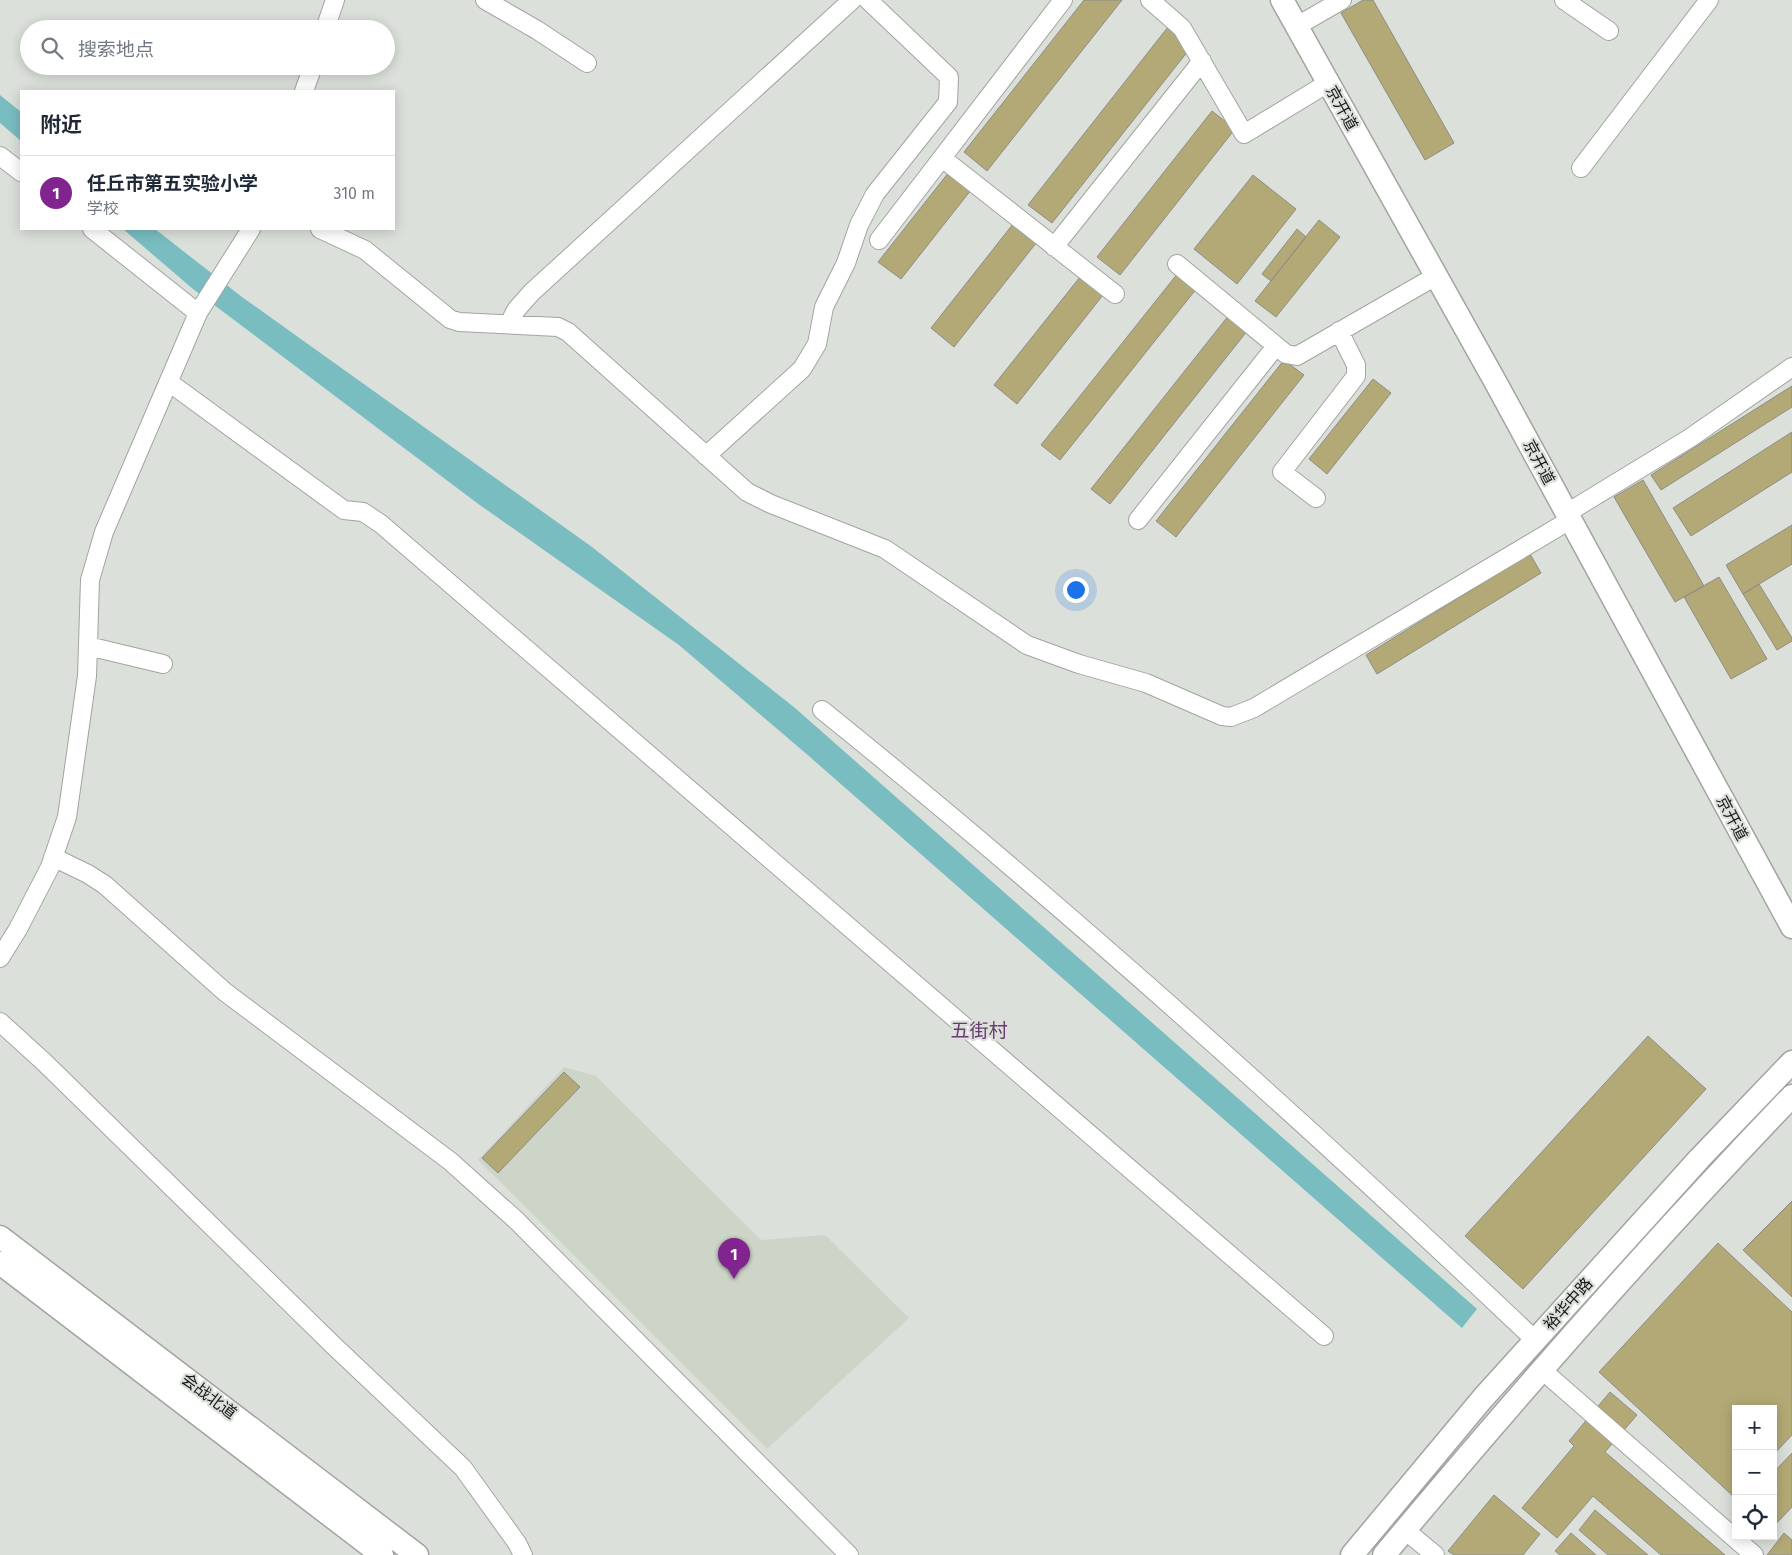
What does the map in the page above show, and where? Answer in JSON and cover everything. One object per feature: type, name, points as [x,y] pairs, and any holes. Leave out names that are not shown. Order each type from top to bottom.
[{"type":"main road","name":"京开道","points":[[1282,0],[1569,516],[1792,926]]},
{"type":"main road","name":"裕华中路","points":[[1352,1555],[1483,1398],[1700,1158],[1792,1062]]},
{"type":"main road","name":"裕华中路","points":[[1384,1555],[1542,1370],[1718,1174],[1792,1096]]},
{"type":"main road","name":"会战北道","points":[[0,1236],[417,1555]]},
{"type":"main road","name":"会战北道","points":[[0,1263],[382,1555]]},
{"type":"street","points":[[328,20],[335,0]]},
{"type":"street","points":[[485,0],[537,30],[586,63]]},
{"type":"street","points":[[509,324],[516,310],[532,292],[852,0]]},
{"type":"street","points":[[706,456],[802,369],[817,344],[824,307],[846,263],[859,225],[875,194],[948,102],[949,77],[868,0]]},
{"type":"street","points":[[879,240],[1063,0]]},
{"type":"street","points":[[1150,0],[1182,28],[1244,134],[1328,83]]},
{"type":"street","points":[[1297,26],[1342,0]]},
{"type":"street","points":[[1564,0],[1609,31]]},
{"type":"street","points":[[1581,168],[1709,0]]},
{"type":"street","points":[[1054,247],[1202,61]]},
{"type":"street","points":[[304,90],[310,75]]},
{"type":"street","points":[[0,156],[20,171]]},
{"type":"street","points":[[942,158],[1115,294]]},
{"type":"street","points":[[93,230],[199,311]]},
{"type":"street","points":[[0,958],[18,929],[53,857],[67,817],[87,676],[90,580],[104,532],[170,383],[199,311],[250,230]]},
{"type":"street","points":[[322,230],[365,250],[450,318],[459,322],[558,327],[568,332],[747,492],[771,504],[885,549],[1027,645],[1079,664],[1146,683],[1222,716],[1231,717],[1254,708],[1569,516],[1690,438],[1792,367]]},
{"type":"street","points":[[1177,264],[1286,354],[1297,356],[1436,276]]},
{"type":"street","points":[[1316,498],[1282,472],[1356,376],[1356,365],[1339,331]]},
{"type":"street","points":[[1138,520],[1276,346]]},
{"type":"street","points":[[170,383],[344,510],[363,512],[381,524],[1324,1336]]},
{"type":"street","points":[[88,646],[163,664]]},
{"type":"street","points":[[822,710],[936,802],[1189,1022],[1409,1220],[1535,1340]]},
{"type":"street","points":[[53,857],[88,874],[105,885],[225,992],[450,1161],[516,1221],[849,1555]]},
{"type":"street","points":[[0,1022],[44,1062],[325,1337],[463,1468],[517,1543],[523,1555]]},
{"type":"street","points":[[1542,1370],[1754,1555]]},
{"type":"street","points":[[1405,1530],[1435,1555]]},
{"type":"shaded area","points":[[564,1067],[596,1076],[761,1240],[825,1235],[909,1318],[767,1449],[478,1160]]},
{"type":"water","points":[[0,95],[20,111],[20,140],[0,123]]},
{"type":"water","points":[[124,230],[156,230],[242,297],[592,547],[795,708],[1477,1309],[1462,1328],[810,757],[679,645],[477,503],[193,289]]},
{"type":"building","points":[[1084,0],[1122,0],[987,171],[964,152]]},
{"type":"building","points":[[1363,0],[1373,0],[1454,143],[1425,160],[1341,13]]},
{"type":"building","points":[[1168,27],[1192,46],[1052,223],[1028,205]]},
{"type":"building","points":[[1212,111],[1235,129],[1120,275],[1097,257]]},
{"type":"building","points":[[949,172],[971,190],[901,279],[878,262]]},
{"type":"building","points":[[1253,175],[1296,209],[1237,284],[1194,249]]},
{"type":"building","points":[[1319,220],[1340,237],[1276,317],[1255,301]]},
{"type":"building","points":[[1013,224],[1037,242],[954,347],[931,328]]},
{"type":"building","points":[[1297,229],[1306,237],[1271,281],[1262,274]]},
{"type":"building","points":[[1178,273],[1197,288],[1060,460],[1041,445]]},
{"type":"building","points":[[1080,277],[1103,295],[1017,404],[994,385]]},
{"type":"building","points":[[1229,315],[1248,330],[1110,504],[1091,489]]},
{"type":"building","points":[[1284,360],[1304,375],[1176,537],[1156,521]]},
{"type":"building","points":[[1373,379],[1391,393],[1327,474],[1309,459]]},
{"type":"building","points":[[1792,386],[1792,407],[1661,490],[1651,475]]},
{"type":"building","points":[[1792,432],[1792,472],[1691,536],[1673,508]]},
{"type":"building","points":[[1643,480],[1704,586],[1675,602],[1614,497]]},
{"type":"building","points":[[1792,525],[1792,564],[1743,594],[1726,565]]},
{"type":"building","points":[[1530,554],[1541,573],[1377,674],[1366,655]]},
{"type":"building","points":[[1719,577],[1767,659],[1731,679],[1684,597]]},
{"type":"building","points":[[1759,584],[1792,638],[1792,641],[1777,650],[1743,594]]},
{"type":"building","points":[[1648,1036],[1706,1089],[1523,1289],[1465,1236]]},
{"type":"building","points":[[564,1072],[580,1087],[498,1173],[482,1158]]},
{"type":"building","points":[[1792,1201],[1792,1297],[1743,1250]]},
{"type":"building","points":[[1718,1243],[1792,1312],[1792,1435],[1777,1451],[1777,1405],[1732,1405],[1732,1495],[1599,1372]]},
{"type":"building","points":[[1610,1392],[1637,1415],[1605,1452],[1725,1555],[1661,1555],[1593,1496],[1557,1538],[1522,1508],[1574,1446],[1569,1441]]},
{"type":"building","points":[[1792,1453],[1792,1507],[1777,1523],[1777,1495],[1777,1469]]},
{"type":"building","points":[[1494,1495],[1540,1534],[1523,1555],[1454,1555],[1448,1551]]},
{"type":"building","points":[[1595,1510],[1648,1555],[1608,1555],[1579,1530]]},
{"type":"building","points":[[1571,1533],[1596,1555],[1560,1555],[1555,1551]]},
{"type":"building","points":[[1784,1533],[1792,1540],[1792,1555],[1767,1555]]},
{"type":"place","name":"任丘市第五实验小学","points":[[734,1279]]},
{"type":"district","name":"五街村","points":[[979,1030]]}]
